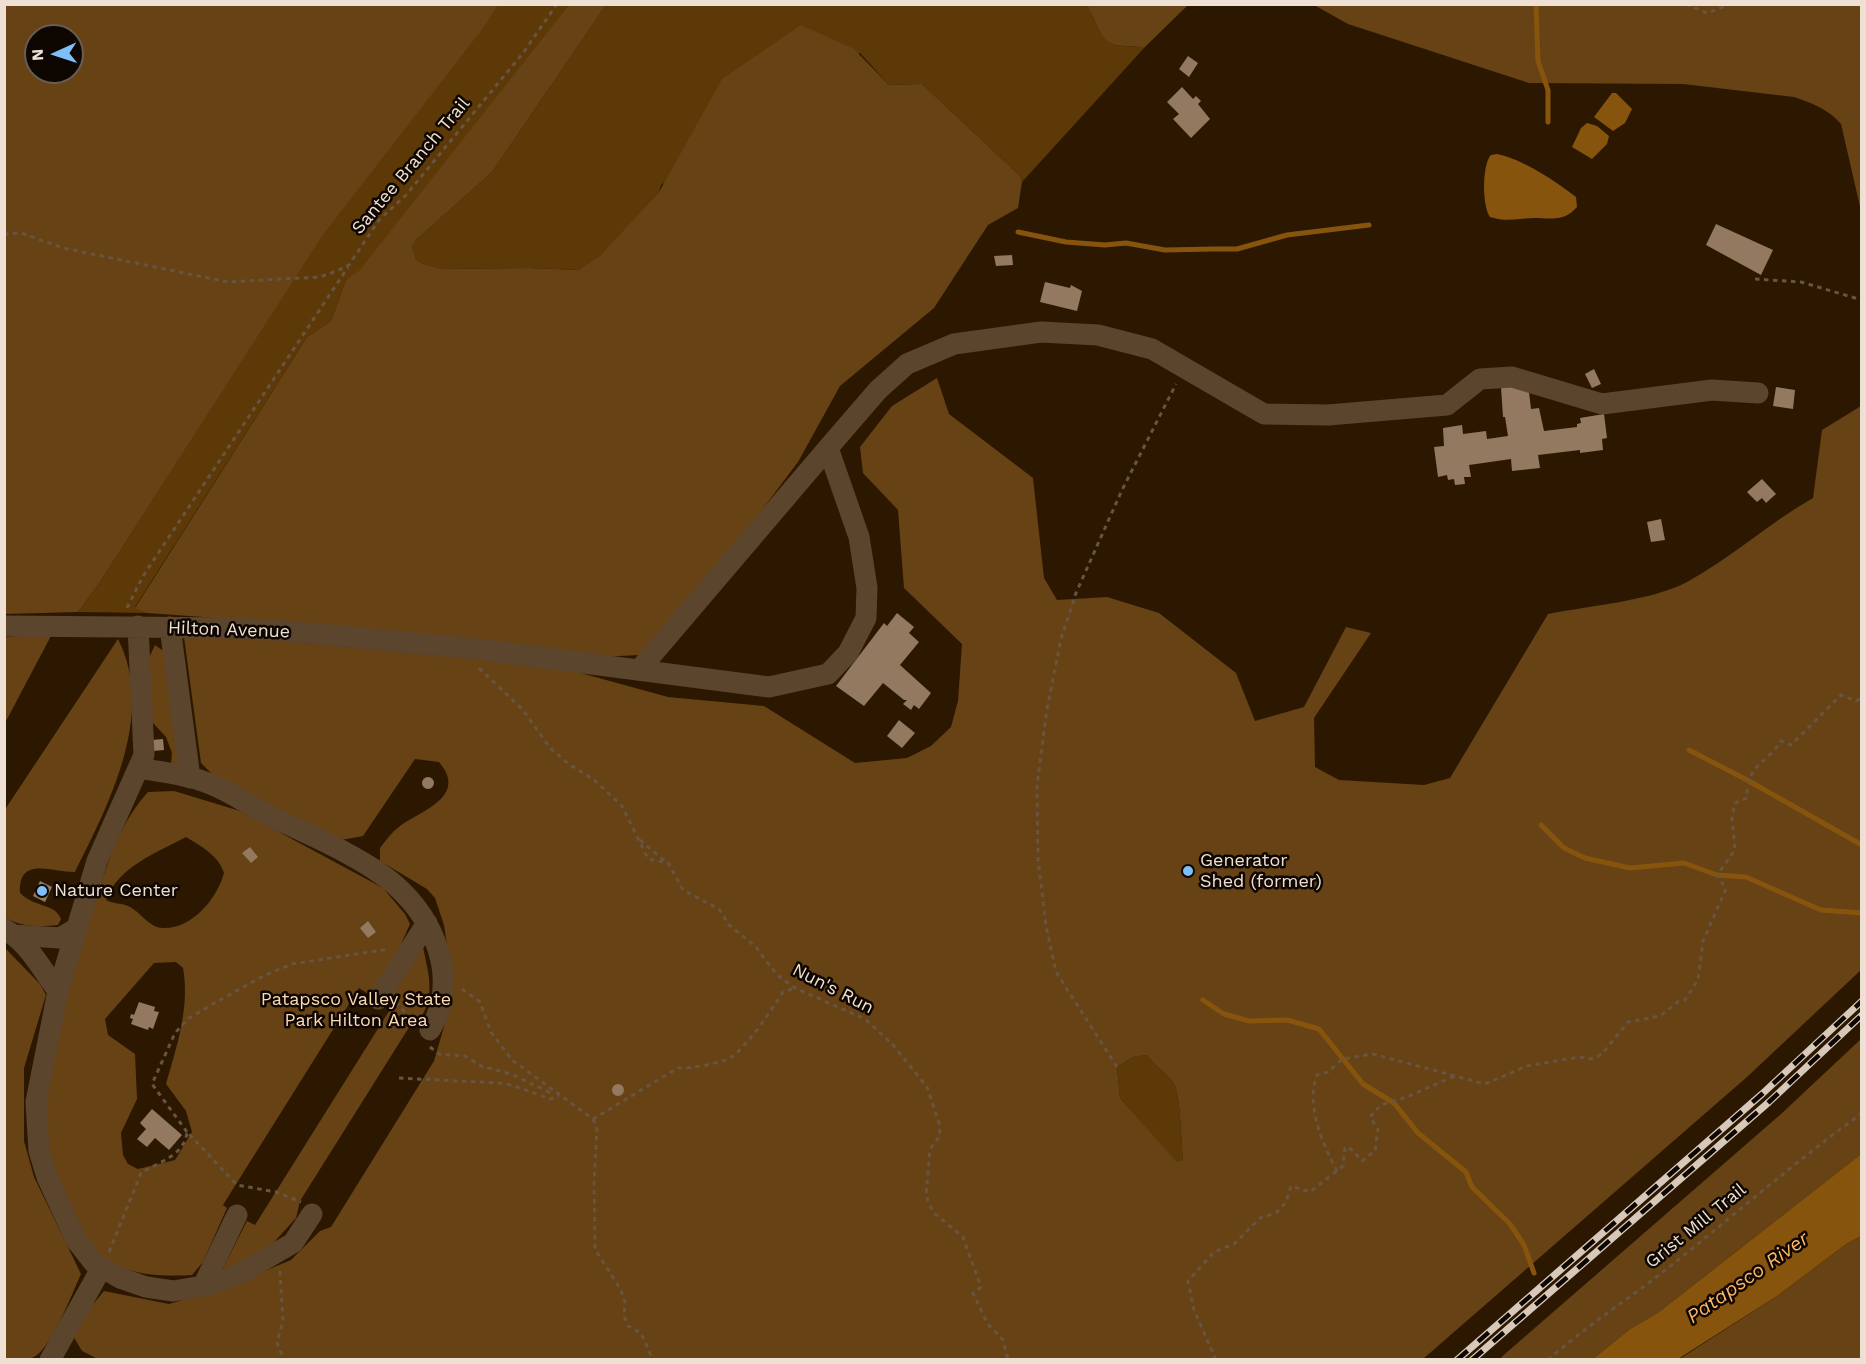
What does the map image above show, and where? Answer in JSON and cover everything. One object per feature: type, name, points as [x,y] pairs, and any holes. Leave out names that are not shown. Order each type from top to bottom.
[{"type":"street","points":[[639,669],[878,390],[907,364],[954,344],[1041,332],[1098,335],[1152,349],[1264,414],[1328,415],[1447,405],[1480,379],[1512,377],[1602,404],[1712,390],[1758,393]]},
{"type":"street","name":"Hilton Avenue","points":[[4,626],[238,628],[476,649],[639,669],[685,678],[769,687],[828,674],[848,652],[866,618],[865,569],[859,537],[828,448]]},
{"type":"street","points":[[128,626],[145,736],[144,755],[97,861],[58,991],[36,1102],[39,1151],[47,1178],[76,1240],[94,1263],[146,1287],[173,1291],[203,1286],[236,1276],[284,1249],[293,1243],[306,1208]]},
{"type":"street","points":[[170,627],[190,778]]},
{"type":"street","points":[[138,768],[206,782],[373,870],[393,884],[427,923],[439,946],[444,984],[440,1006],[425,1034]]},
{"type":"street","points":[[383,998],[427,923]]},
{"type":"street","points":[[9,932],[60,938],[76,928]]},
{"type":"street","points":[[9,932],[30,951],[58,991]]},
{"type":"street","points":[[203,1286],[237,1215]]},
{"type":"street","points":[[50,1359],[102,1268]]},
{"type":"path","name":"Santee Branch Trail","points":[[128,626],[143,576],[379,220],[413,186],[523,53],[557,4]]},
{"type":"path","points":[[1686,4],[1707,13],[1731,4]]},
{"type":"path","points":[[4,234],[21,233],[63,248],[228,282],[320,277],[349,265]]},
{"type":"path","points":[[1755,279],[1801,282],[1862,300]]},
{"type":"path","points":[[1117,1067],[1056,972],[1046,926],[1038,859],[1036,785],[1060,639],[1076,593],[1122,490],[1185,367]]},
{"type":"path","points":[[476,649],[475,664],[523,710],[550,748],[570,765],[592,779],[622,806],[640,840],[642,852],[648,859],[668,863]]},
{"type":"path","points":[[1337,1171],[1327,1153],[1315,1108],[1313,1084],[1317,1075],[1328,1072],[1342,1059],[1373,1054],[1485,1084],[1527,1066],[1580,1057],[1591,1059],[1602,1054],[1628,1022],[1660,1016],[1678,1001],[1685,1000],[1698,980],[1703,940],[1725,889],[1717,875],[1735,850],[1732,817],[1735,803],[1748,798],[1747,780],[1755,767],[1770,757],[1781,741],[1791,745],[1841,694],[1856,701],[1862,698]]},
{"type":"path","name":"Nun's Run","points":[[640,840],[653,848],[668,863],[683,890],[719,909],[729,925],[756,947],[777,975],[795,988],[865,1019],[894,1046],[927,1087],[939,1123],[940,1136],[930,1149],[926,1196],[933,1212],[963,1237],[981,1287],[973,1293],[987,1323],[1003,1340],[1008,1359]]},
{"type":"path","points":[[306,1208],[276,1192],[237,1185],[187,1132],[152,1084],[175,1033],[189,1018],[265,975],[292,964],[391,949]]},
{"type":"path","points":[[444,984],[456,985],[480,1002],[491,1032],[512,1060],[593,1119],[597,1127],[594,1183],[595,1249],[621,1290],[626,1302],[624,1316],[628,1326],[641,1333],[653,1359]]},
{"type":"path","points":[[593,1119],[678,1068],[687,1069],[732,1057],[783,992],[795,988]]},
{"type":"path","points":[[383,998],[402,1007],[425,1034],[482,1066],[511,1074],[559,1096]]},
{"type":"path","points":[[1216,1359],[1194,1310],[1188,1281],[1214,1252],[1234,1244],[1260,1218],[1276,1213],[1286,1202],[1291,1186],[1310,1192],[1343,1166],[1345,1147],[1351,1149],[1362,1161],[1375,1151],[1378,1129],[1370,1117],[1381,1105],[1407,1097],[1458,1075]]},
{"type":"path","points":[[399,1078],[498,1083],[512,1085],[550,1099],[559,1096]]},
{"type":"path","name":"Grist Mill Trail","points":[[1548,1359],[1585,1327],[1667,1269],[1806,1154],[1862,1113]]},
{"type":"path","points":[[114,1238],[141,1173],[174,1156],[186,1139],[187,1132]]},
{"type":"path","points":[[284,1249],[280,1270],[283,1321],[277,1343],[284,1359]]},
{"type":"shaded area","points":[[4,5],[585,5],[383,263],[346,280],[331,321],[307,337],[135,607],[147,613],[78,612],[100,582],[304,263],[104,226],[40,84],[84,84],[84,24],[24,24],[24,49]]},
{"type":"shaded area","points":[[4,5],[498,5],[483,28],[322,236],[100,582],[78,612],[5,614]]},
{"type":"shaded area","points":[[569,5],[606,5],[492,172],[415,241],[412,247],[416,259],[421,263],[442,269],[579,270],[601,255],[659,192],[722,79],[801,25],[854,49],[889,85],[922,84],[1020,176],[1022,182],[1018,208],[988,225],[934,308],[840,386],[798,462],[700,592],[639,655],[600,657],[329,626],[147,613],[135,608],[307,337],[331,321],[346,280],[359,271]]},
{"type":"shaded area","points":[[606,5],[1087,5],[1102,35],[1111,44],[1145,47],[1022,182],[1020,176],[922,84],[889,85],[860,53],[661,185],[659,192],[611,246],[579,270],[442,269],[421,263],[416,259],[412,247],[415,241],[492,172]]},
{"type":"shaded area","points":[[1087,5],[1188,5],[1145,47],[1111,44],[1102,35]]},
{"type":"shaded area","points":[[1314,5],[1861,5],[1861,211],[1841,124],[1825,110],[1794,97],[1683,84],[1529,83],[1348,24]]},
{"type":"shaded area","points":[[937,378],[949,414],[1033,478],[1044,578],[1057,600],[1107,597],[1159,613],[1236,673],[1255,721],[1304,707],[1346,627],[1371,633],[1314,718],[1315,767],[1339,780],[1424,785],[1450,778],[1548,614],[1656,594],[1687,582],[1719,562],[1813,498],[1822,430],[1861,406],[1861,970],[1747,1077],[1423,1359],[100,1360],[82,1351],[73,1336],[85,1314],[104,1291],[169,1304],[231,1285],[291,1260],[320,1231],[331,1227],[434,1061],[452,999],[453,986],[444,925],[435,898],[427,889],[380,861],[380,848],[392,833],[430,808],[445,793],[448,784],[447,774],[439,762],[415,759],[363,836],[336,841],[217,779],[201,763],[184,637],[264,639],[559,667],[668,697],[764,706],[855,763],[907,758],[931,746],[951,727],[958,701],[962,644],[904,588],[898,510],[863,473],[860,447],[892,406]],"holes":[[[1147,1055],[1170,1078],[1176,1088],[1183,1160],[1177,1162],[1120,1098],[1117,1067],[1133,1057]]]},
{"type":"shaded area","points":[[52,634],[5,723],[5,637]]},
{"type":"shaded area","points":[[118,639],[128,668],[132,697],[130,728],[124,758],[114,788],[75,872],[31,870],[21,881],[20,893],[54,910],[61,919],[58,925],[31,926],[12,921],[5,918],[4,811]]},
{"type":"shaded area","points":[[155,645],[165,652],[179,764],[171,765],[172,753],[166,737],[153,723],[147,662]]},
{"type":"shaded area","points":[[174,791],[240,811],[383,888],[405,914],[410,924],[395,958],[370,995],[359,988],[223,1205],[227,1208],[203,1262],[192,1275],[152,1274],[125,1269],[100,1257],[87,1245],[58,1180],[50,1155],[44,1121],[52,1048],[72,973],[104,873],[118,839],[136,806],[148,792]],"holes":[[[186,837],[214,857],[224,873],[216,893],[202,911],[184,923],[163,928],[153,925],[128,906],[106,900],[119,878],[139,862]],[[176,962],[183,968],[184,1012],[166,1084],[186,1111],[192,1132],[175,1160],[138,1169],[128,1164],[123,1155],[121,1133],[137,1099],[135,1054],[108,1035],[105,1019],[154,963]]]},
{"type":"shaded area","points":[[4,947],[40,984],[46,995],[24,1068],[24,1141],[34,1177],[81,1274],[46,1345],[32,1358],[22,1360],[5,1359]]},
{"type":"shaded area","points":[[423,947],[430,986],[427,1004],[418,1023],[413,1021],[300,1201],[296,1218],[266,1251],[226,1273],[223,1268],[247,1221],[255,1225],[391,1008],[384,1003]]},
{"type":"shaded area","points":[[1861,1039],[1861,1154],[1659,1312],[1630,1329],[1593,1359],[1498,1360],[1781,1114]]},
{"type":"shaded area","points":[[1147,1055],[1176,1088],[1183,1160],[1177,1163],[1120,1098],[1117,1067],[1133,1057]]},
{"type":"shaded area","points":[[1861,1236],[1861,1359],[1678,1360],[1777,1296],[1846,1244]]},
{"type":"water","points":[[1612,93],[1616,93],[1632,109],[1625,123],[1613,131],[1594,117]]},
{"type":"water","points":[[1587,123],[1597,126],[1609,136],[1607,144],[1592,159],[1572,147],[1581,128]]},
{"type":"water","points":[[1497,154],[1518,161],[1548,178],[1576,197],[1577,207],[1567,215],[1557,218],[1506,220],[1490,217],[1484,195],[1486,167],[1491,155]]},
{"type":"water","name":"Patapsco River","points":[[1861,1154],[1861,1236],[1846,1244],[1777,1296],[1678,1359],[1593,1359],[1630,1329],[1659,1312]]},
{"type":"building","points":[[1188,56],[1198,63],[1189,77],[1179,69]]},
{"type":"building","points":[[1182,87],[1193,99],[1196,96],[1201,101],[1198,104],[1210,119],[1191,138],[1173,119],[1179,114],[1167,102]]},
{"type":"building","points":[[1716,224],[1773,250],[1761,275],[1706,245]]},
{"type":"building","points":[[1012,255],[1013,265],[996,266],[994,256]]},
{"type":"building","points":[[1045,282],[1070,288],[1071,285],[1082,291],[1077,311],[1040,302]]},
{"type":"building","points":[[1594,369],[1601,384],[1592,388],[1585,374]]},
{"type":"building","points":[[1528,383],[1531,409],[1539,408],[1544,431],[1577,427],[1577,424],[1581,423],[1580,418],[1604,414],[1607,438],[1602,439],[1603,450],[1538,455],[1540,468],[1512,471],[1511,459],[1469,465],[1471,477],[1464,477],[1465,484],[1455,485],[1454,479],[1448,480],[1447,475],[1438,477],[1434,447],[1444,446],[1443,428],[1462,425],[1463,434],[1486,431],[1487,439],[1508,436],[1505,417],[1503,417],[1501,387]]},
{"type":"building","points":[[1776,387],[1795,390],[1793,409],[1773,406]]},
{"type":"building","points":[[1762,479],[1776,494],[1766,503],[1762,498],[1757,502],[1747,492]]},
{"type":"building","points":[[1661,519],[1665,540],[1651,542],[1647,522]]},
{"type":"building","points":[[897,613],[914,627],[909,633],[919,642],[900,665],[931,693],[919,709],[914,705],[911,710],[903,704],[907,700],[883,683],[864,706],[836,686],[884,623],[887,626]]},
{"type":"building","points":[[899,720],[915,733],[902,748],[887,736]]},
{"type":"building","points":[[163,739],[164,750],[153,751],[152,740]]},
{"type":"building","points":[[430,777],[434,783],[430,789],[426,789],[422,781]]},
{"type":"building","points":[[250,847],[258,857],[251,863],[242,853]]},
{"type":"building","name":"Nature Center","points":[[40,881],[52,887],[45,902],[33,896]]},
{"type":"building","points":[[368,921],[376,932],[368,938],[360,928]]},
{"type":"building","points":[[139,1002],[155,1007],[154,1011],[159,1012],[153,1029],[149,1027],[148,1030],[131,1024],[133,1019],[130,1018],[131,1014],[134,1015]]},
{"type":"building","points":[[620,1084],[624,1090],[620,1096],[616,1096],[612,1088]]},
{"type":"building","points":[[152,1109],[182,1135],[169,1150],[155,1138],[147,1147],[137,1139],[146,1129],[140,1123]]},
{"type":"waterway","points":[[1536,4],[1538,61],[1548,90],[1548,122]]},
{"type":"waterway","points":[[1018,232],[1066,242],[1105,245],[1126,243],[1165,250],[1237,249],[1287,235],[1369,225]]},
{"type":"waterway","points":[[1689,750],[1862,845]]},
{"type":"waterway","points":[[1541,825],[1564,848],[1585,858],[1630,868],[1684,863],[1717,875],[1746,877],[1821,910],[1862,913]]},
{"type":"waterway","points":[[1203,1000],[1224,1014],[1249,1021],[1287,1020],[1319,1029],[1363,1084],[1394,1103],[1418,1133],[1466,1172],[1472,1187],[1510,1224],[1524,1245],[1534,1273]]},
{"type":"railway","points":[[1457,1360],[1762,1094],[1862,1001]]},
{"type":"railway","points":[[1472,1360],[1769,1102],[1862,1015]]},
{"type":"place","name":"Generator Shed (former)","points":[[1188,871]]},
{"type":"place","name":"Nature Center","points":[[42,891]]},
{"type":"park label","name":"Patapsco Valley State Park Hilton Area","points":[[356,1010]]}]
